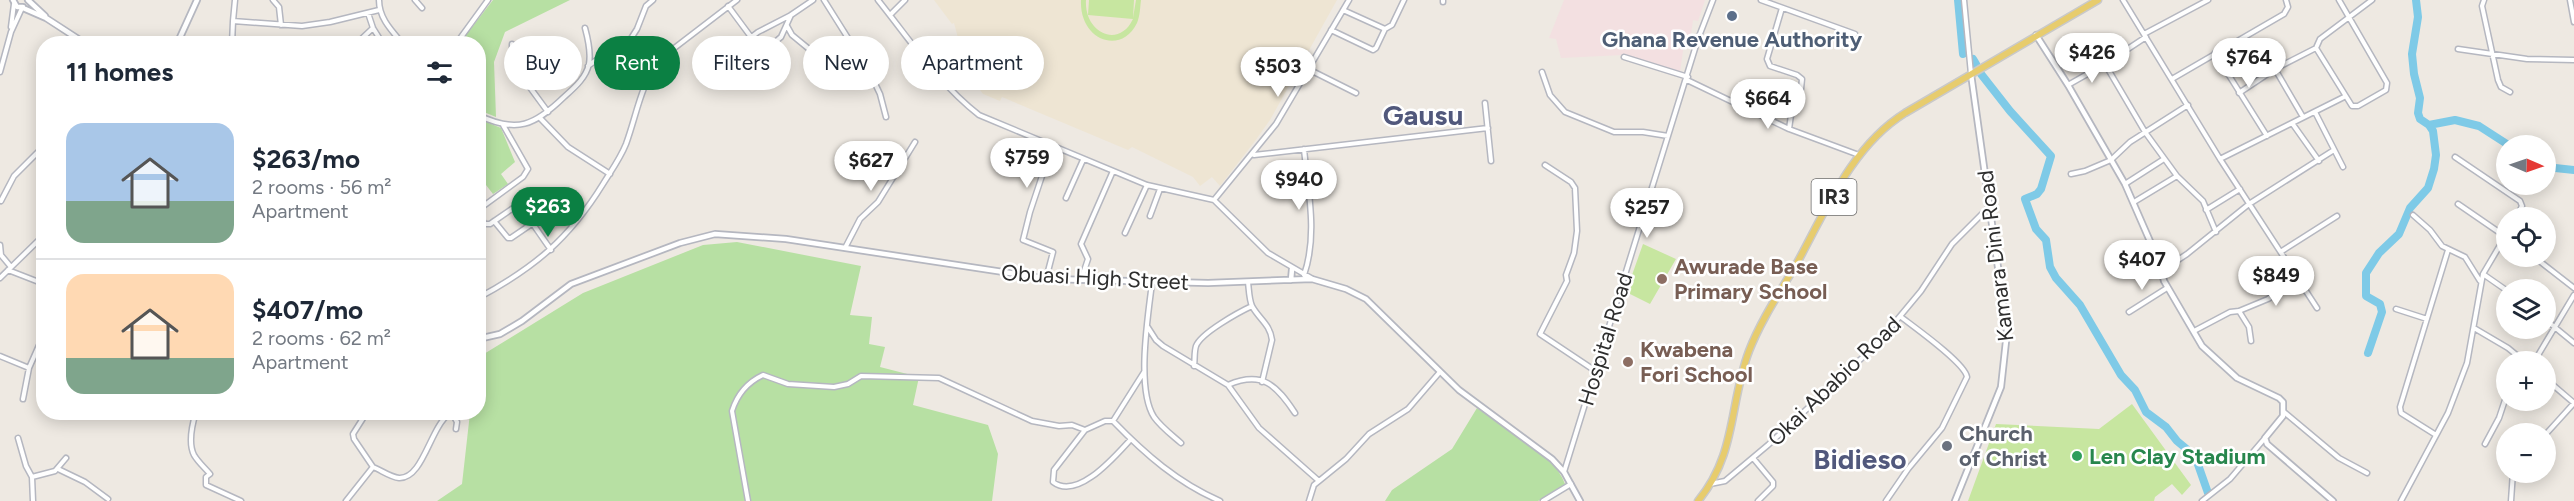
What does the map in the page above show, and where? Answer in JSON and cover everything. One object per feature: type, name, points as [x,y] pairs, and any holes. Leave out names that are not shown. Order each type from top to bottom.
[{"type":"main road","name":"IR3","points":[[1698,501],[1720,468],[1728,446],[1742,375],[1759,329],[1859,156],[1892,121],[2098,0]]},
{"type":"street","points":[[0,72],[11,32],[28,0],[46,18]]},
{"type":"street","points":[[181,36],[197,0]]},
{"type":"street","points":[[232,36],[236,0]]},
{"type":"street","points":[[273,0],[279,7],[280,25]]},
{"type":"street","points":[[379,0],[379,10],[397,36]]},
{"type":"street","points":[[415,0],[422,8]]},
{"type":"street","points":[[462,36],[488,0]]},
{"type":"street","points":[[486,118],[503,125],[514,125],[540,118],[574,88],[588,66],[630,40],[638,29],[646,6],[653,0]]},
{"type":"street","points":[[486,293],[520,274],[551,250],[579,222],[621,154],[641,91],[653,68],[660,59],[737,0]]},
{"type":"street","points":[[753,36],[813,0]]},
{"type":"street","points":[[824,0],[833,18],[870,73],[886,117]]},
{"type":"street","points":[[878,0],[906,36]]},
{"type":"street","points":[[890,15],[905,0]]},
{"type":"street","points":[[1214,200],[1276,124],[1349,0]]},
{"type":"street","points":[[1331,30],[1372,50],[1376,48],[1385,29],[1392,25],[1404,0]]},
{"type":"street","name":"Hospital Road","points":[[1564,472],[1594,370],[1713,0]]},
{"type":"street","points":[[1761,0],[1855,34]]},
{"type":"street","points":[[1964,0],[1971,74]]},
{"type":"street","points":[[2123,0],[2220,159],[2317,308]]},
{"type":"street","points":[[2068,85],[2105,64],[2145,36],[2208,0]]},
{"type":"street","points":[[2172,80],[2284,14],[2288,7],[2286,0]]},
{"type":"street","points":[[2316,48],[2344,97],[2355,106],[2386,90],[2387,86],[2338,0]]},
{"type":"street","points":[[2239,93],[2275,69],[2316,48],[2320,39],[2372,0]]},
{"type":"street","points":[[2484,0],[2482,6],[2499,84],[2510,92]]},
{"type":"street","points":[[2570,0],[2574,22]]},
{"type":"street","points":[[13,1],[74,36]]},
{"type":"street","points":[[11,32],[13,1]]},
{"type":"street","points":[[728,6],[750,36]]},
{"type":"street","points":[[1782,8],[1767,59],[1770,66],[1797,75],[1802,79],[1801,89],[1792,108],[1789,129]]},
{"type":"street","points":[[233,21],[280,25],[330,22],[379,10]]},
{"type":"street","points":[[1343,10],[1385,29]]},
{"type":"street","points":[[368,13],[378,36]]},
{"type":"street","points":[[781,36],[791,15]]},
{"type":"street","points":[[786,26],[792,35],[803,44]]},
{"type":"street","points":[[364,36],[373,28]]},
{"type":"street","points":[[585,28],[589,53],[588,66]]},
{"type":"street","points":[[2036,35],[2068,85],[2125,184],[2168,288],[2202,346],[2237,378],[2283,402],[2284,412],[2265,438],[2230,478],[2202,501]]},
{"type":"street","points":[[2458,49],[2527,59],[2574,60]]},
{"type":"street","points":[[2215,53],[2267,136]]},
{"type":"street","points":[[1624,57],[1687,78],[1789,129],[1859,156]]},
{"type":"street","points":[[2105,64],[2145,132],[2176,176],[2203,201],[2216,232]]},
{"type":"street","points":[[1308,69],[1356,93]]},
{"type":"street","points":[[2275,69],[2303,117]]},
{"type":"street","points":[[1542,72],[1550,95],[1565,112],[1614,132],[1642,132],[1668,136]]},
{"type":"street","name":"Kamara Dini Road","points":[[1955,501],[2003,382],[2007,327],[1971,74]]},
{"type":"street","points":[[532,90],[548,112]]},
{"type":"street","points":[[951,90],[964,104],[979,115],[1083,160],[1160,189],[1214,200],[1260,247],[1292,269],[1312,279]]},
{"type":"street","points":[[2220,159],[2344,97]]},
{"type":"street","points":[[1485,103],[1491,161]]},
{"type":"street","points":[[2071,174],[2111,160],[2130,142],[2188,105]]},
{"type":"street","points":[[2315,112],[2343,167]]},
{"type":"street","points":[[540,118],[568,147],[610,174]]},
{"type":"street","points":[[2292,123],[2319,160]]},
{"type":"street","points":[[486,204],[527,173],[527,166],[503,125]]},
{"type":"street","points":[[1253,155],[1330,148],[1488,128]]},
{"type":"street","points":[[845,248],[860,219],[878,202],[915,142]]},
{"type":"street","points":[[1046,279],[1053,252],[1023,240],[1052,147]]},
{"type":"street","points":[[1304,149],[1311,245],[1304,274]]},
{"type":"street","points":[[2161,271],[2216,232],[2249,204],[2334,150]]},
{"type":"street","points":[[1,201],[14,176],[36,156]]},
{"type":"street","points":[[2455,158],[2520,201],[2522,207]]},
{"type":"street","points":[[2125,184],[2164,159]]},
{"type":"street","points":[[1066,198],[1083,160]]},
{"type":"street","points":[[1545,165],[1571,182],[1575,188],[1577,231],[1566,281],[1540,334],[1594,370]]},
{"type":"street","points":[[1081,280],[1088,259],[1081,244],[1113,171]]},
{"type":"street","points":[[2134,202],[2176,176]]},
{"type":"street","points":[[1125,233],[1147,184]]},
{"type":"street","points":[[1150,216],[1160,189]]},
{"type":"street","points":[[2206,210],[2240,189]]},
{"type":"street","points":[[486,224],[494,221],[519,204],[551,250]]},
{"type":"street","points":[[2458,204],[2496,229]]},
{"type":"street","name":"Okai Ababio Road","points":[[1710,484],[1725,481],[1753,458],[1876,345],[1901,317],[1952,244],[1990,207]]},
{"type":"street","points":[[2413,215],[2448,250],[2466,257],[2481,282]]},
{"type":"street","points":[[2282,251],[2337,216]]},
{"type":"street","points":[[494,221],[508,238],[533,223]]},
{"type":"street","name":"Obuasi High Street","points":[[486,337],[500,334],[522,321],[571,284],[694,239],[731,234],[786,239],[1046,279],[1152,283],[1312,279],[1346,289],[1366,299],[1439,373],[1545,452],[1564,472],[1580,501]]},
{"type":"street","points":[[0,277],[36,243]]},
{"type":"street","points":[[0,245],[1,255],[10,269],[36,280]]},
{"type":"street","points":[[2436,435],[2400,411],[2448,250]]},
{"type":"street","points":[[2401,501],[2448,413],[2467,363],[2483,274],[2496,253]]},
{"type":"street","points":[[2547,267],[2574,288]]},
{"type":"street","points":[[1290,280],[1292,269]]},
{"type":"street","points":[[2483,274],[2496,283]]},
{"type":"street","points":[[2194,331],[2230,312],[2239,311],[2268,299],[2299,278]]},
{"type":"street","points":[[1248,282],[1252,306],[1269,328],[1272,340],[1262,382]]},
{"type":"street","points":[[1152,283],[1144,372],[1153,415],[1181,443]]},
{"type":"street","points":[[2128,312],[2168,288]]},
{"type":"street","points":[[2574,295],[2556,327],[2574,343]]},
{"type":"street","points":[[1194,366],[1196,345],[1203,337],[1252,306]]},
{"type":"street","points":[[2396,309],[2427,319]]},
{"type":"street","points":[[2239,311],[2249,327],[2251,341]]},
{"type":"street","points":[[1886,501],[1908,469],[1942,428],[1967,377],[1965,370],[1901,317]]},
{"type":"street","points":[[1147,326],[1156,340],[1194,366],[1228,384],[1259,428],[1319,481]]},
{"type":"street","points":[[2474,327],[2512,351]]},
{"type":"street","points":[[23,399],[29,368],[36,352]]},
{"type":"street","points":[[0,356],[29,368]]},
{"type":"street","points":[[1113,421],[1144,372]]},
{"type":"street","points":[[1309,501],[1314,485],[1346,459],[1369,434],[1408,409],[1439,373]]},
{"type":"street","points":[[748,501],[732,411],[736,398],[755,379],[763,375],[788,384],[834,387],[848,384],[861,376],[939,378],[1032,421],[1059,426],[1072,425],[1085,430]]},
{"type":"street","points":[[1228,384],[1242,379],[1262,382],[1280,391],[1295,413]]},
{"type":"street","points":[[2556,388],[2574,403],[2556,423]]},
{"type":"street","points":[[2485,444],[2501,411]]},
{"type":"street","points":[[2284,412],[2339,458],[2367,473]]},
{"type":"street","points":[[194,420],[192,441],[194,454],[210,474],[206,477],[206,485],[241,501]]},
{"type":"street","points":[[362,420],[353,434],[354,439],[373,467],[393,477],[408,476],[416,469],[442,420]]},
{"type":"street","points":[[456,420],[456,429]]},
{"type":"street","points":[[1131,439],[1089,480],[1069,487],[1053,482],[1054,470],[1085,430],[1105,421],[1113,421],[1176,478],[1220,501]]},
{"type":"street","points":[[18,438],[26,466],[32,477],[33,501]]},
{"type":"street","points":[[2265,438],[2271,448],[2333,501]]},
{"type":"street","points":[[32,477],[58,469],[66,458]]},
{"type":"street","points":[[1753,458],[1773,482],[1773,486],[1758,501]]},
{"type":"street","points":[[346,501],[373,467]]},
{"type":"street","points":[[58,469],[85,482],[108,499]]},
{"type":"street","points":[[2511,501],[2512,483]]},
{"type":"street","points":[[1543,501],[1571,484]]},
{"type":"shaded area","points":[[934,0],[1337,0],[1270,120],[1220,186],[1212,177],[1200,186],[1193,177],[1132,147],[1128,150],[1002,97],[1000,101],[983,94],[980,90],[1044,90],[1044,36],[957,36],[954,23],[952,24]]},
{"type":"shaded area","points":[[1564,0],[1705,0],[1698,21],[1693,20],[1690,42],[1687,41],[1684,44],[1680,72],[1623,55],[1561,58],[1556,39],[1549,38]]},
{"type":"green space","points":[[493,0],[570,0],[505,32],[494,62],[496,117],[486,113],[486,36],[465,36]]},
{"type":"green space","points":[[1081,0],[1086,0],[1088,15],[1089,0],[1134,0],[1133,18],[1136,0],[1141,0],[1137,23],[1130,33],[1121,39],[1112,41],[1102,39],[1094,34],[1087,25],[1082,14]],"holes":[[[1088,15],[1133,19],[1127,28],[1111,35],[1096,28]]]},
{"type":"green space","points":[[486,122],[501,128],[515,162],[501,174],[508,184],[493,194],[486,185]]},
{"type":"green space","points":[[737,242],[861,266],[850,315],[872,317],[869,344],[885,347],[880,367],[919,377],[913,405],[988,425],[998,454],[992,501],[437,501],[462,484],[469,420],[486,420],[486,353],[583,293],[703,245]]},
{"type":"green space","points":[[1643,244],[1676,259],[1650,304],[1626,292]]},
{"type":"green space","name":"Len Clay Stadium","points":[[2132,404],[2191,485],[2182,495],[2172,484],[2155,497],[2154,501],[1968,501],[1996,424],[2099,429]]},
{"type":"green space","points":[[1477,408],[1539,451],[1559,472],[1565,484],[1538,501],[1385,501],[1392,490],[1452,449]]},
{"type":"waterway","points":[[1958,0],[1963,54]]},
{"type":"waterway","points":[[2368,353],[2382,312],[2380,304],[2366,296],[2366,273],[2379,253],[2399,234],[2410,208],[2428,188],[2436,155],[2433,131],[2420,119],[2418,113],[2420,98],[2412,54],[2418,17],[2416,0]]},
{"type":"waterway","points":[[1973,59],[1976,64]]},
{"type":"waterway","points":[[1981,74],[2010,111],[2051,156],[2041,189],[2037,194],[2025,199],[2036,229],[2046,240],[2050,267],[2056,278],[2080,305],[2121,375],[2135,390],[2146,412],[2166,427],[2177,441],[2195,456],[2208,493]]},
{"type":"waterway","points":[[2429,125],[2455,120],[2479,126],[2496,137]]},
{"type":"waterway","points":[[2556,168],[2574,170]]},
{"type":"place","name":"Ghana Revenue Authority","points":[[1732,16]]},
{"type":"place","name":"Awurade Base Primary School","points":[[1662,279]]},
{"type":"place","name":"Kwabena Fori School","points":[[1628,362]]},
{"type":"place","name":"Church of Christ","points":[[1947,446]]},
{"type":"place","name":"Len Clay Stadium","points":[[2077,456]]},
{"type":"district","name":"Gausu","points":[[1423,115]]},
{"type":"district","name":"Bidieso","points":[[1860,459]]}]
